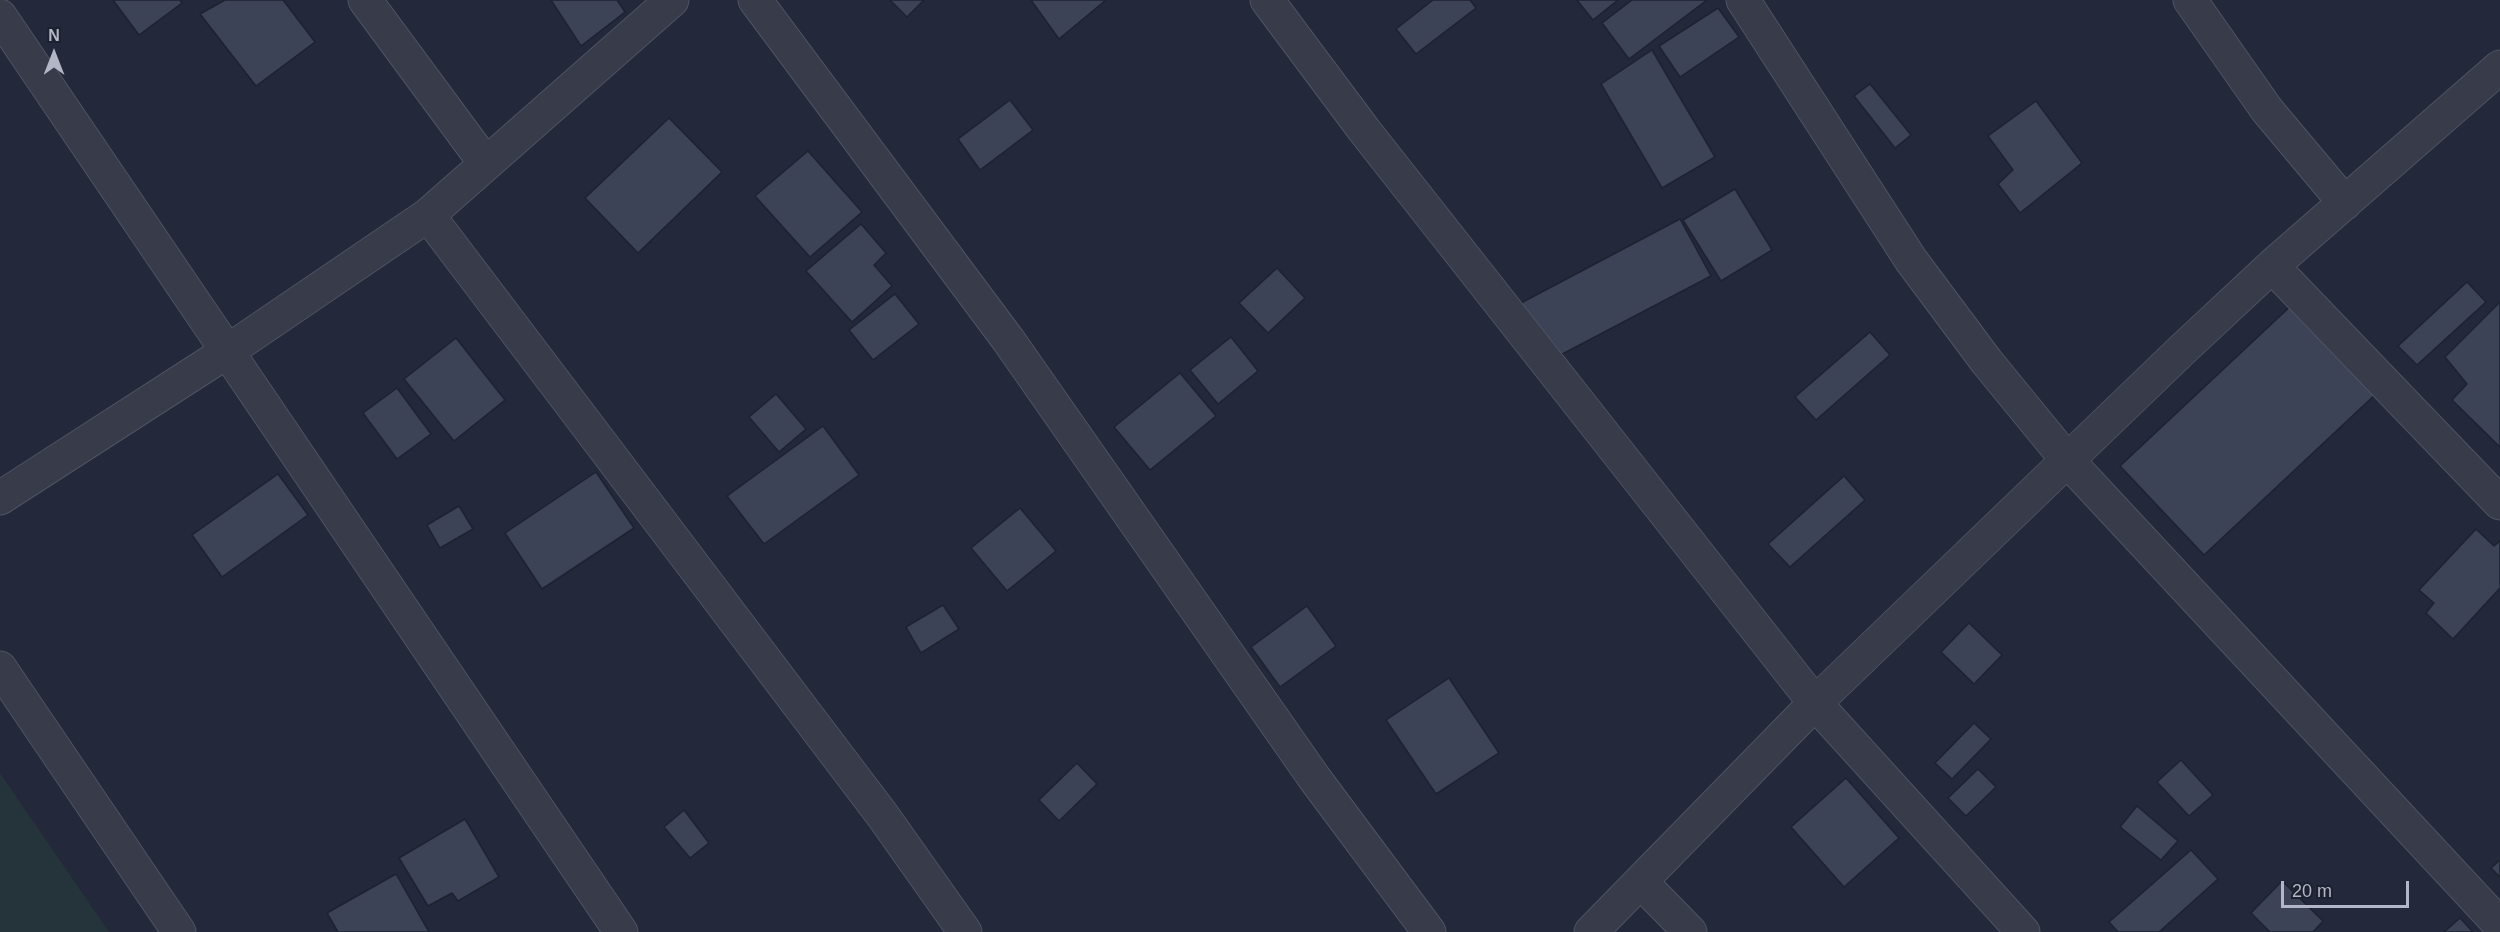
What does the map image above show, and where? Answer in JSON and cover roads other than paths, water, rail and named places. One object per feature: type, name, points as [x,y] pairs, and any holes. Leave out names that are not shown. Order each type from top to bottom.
[{"type":"street","points":[[365,0],[486,164]]},
{"type":"street","points":[[0,498],[228,351],[428,215],[672,0]]},
{"type":"street","points":[[755,0],[1009,341],[1315,779],[1429,932]]},
{"type":"street","points":[[1267,0],[1379,149],[1815,703],[2023,932]]},
{"type":"street","points":[[1743,0],[1911,260],[1987,362],[2068,461],[2500,925]]},
{"type":"street","points":[[2190,0],[2267,110],[2345,203]]},
{"type":"street","points":[[0,16],[621,932]]},
{"type":"street","points":[[1591,932],[1815,703],[2272,266],[2345,203],[2496,80]]},
{"type":"street","points":[[428,215],[868,797],[965,932]]},
{"type":"street","points":[[2272,266],[2500,503]]},
{"type":"street","points":[[0,668],[179,932]]},
{"type":"street","points":[[1641,882],[1690,932]]}]
